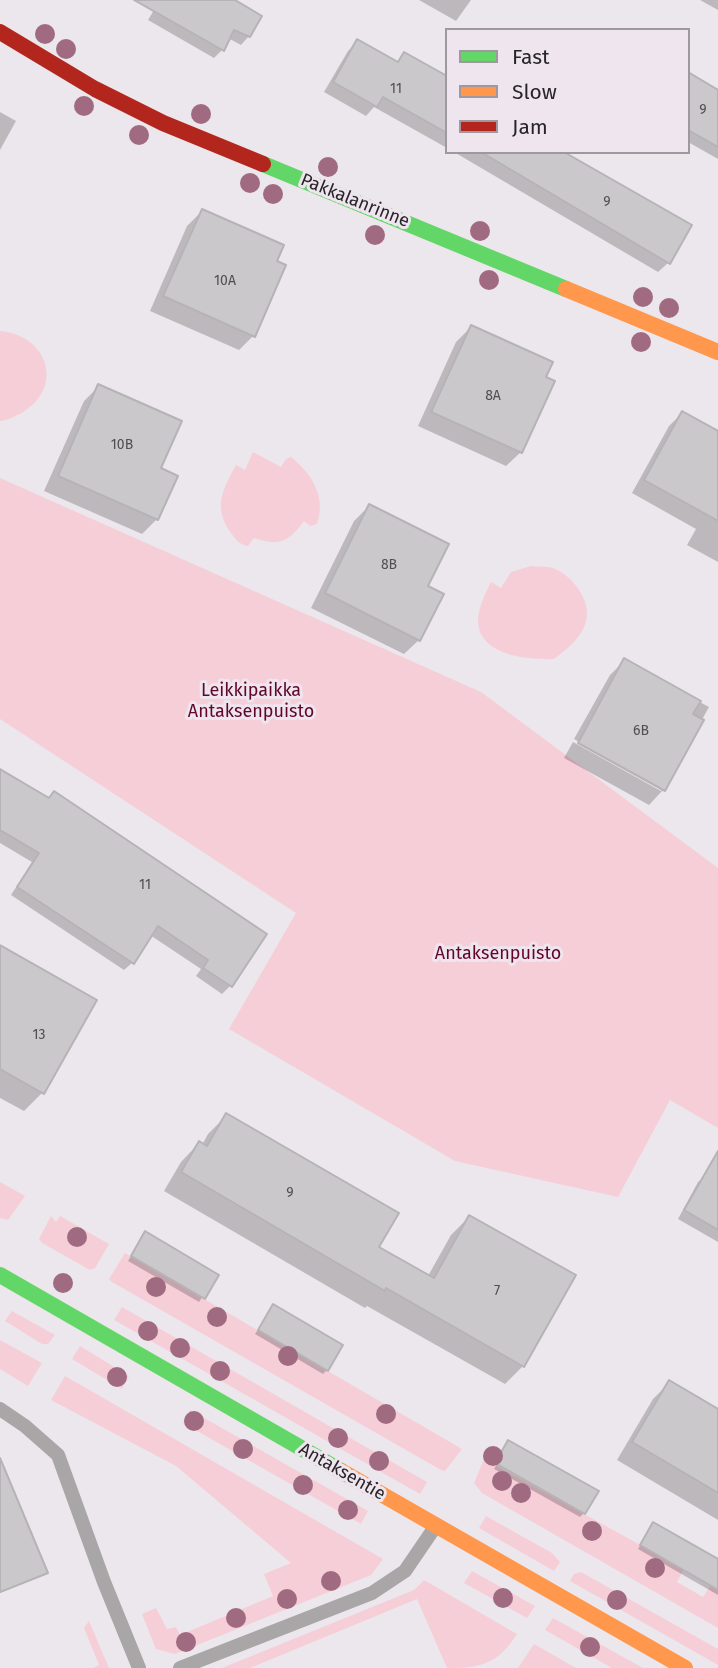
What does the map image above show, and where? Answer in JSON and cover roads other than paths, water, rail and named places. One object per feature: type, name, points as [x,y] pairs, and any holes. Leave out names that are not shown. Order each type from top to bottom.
[{"type":"street","name":"Pakkalanrinne","points":[[0,32],[95,89],[163,123],[718,352]]},
{"type":"street","name":"Antaksentie","points":[[0,1275],[685,1668]]},
{"type":"lane","points":[[0,1409],[25,1426],[58,1455],[104,1582],[139,1668]]},
{"type":"lane","points":[[180,1668],[372,1592],[405,1571],[436,1526]]},
{"type":"park label","name":"Leikkipaikka Antaksenpuisto","points":[[251,701]]},
{"type":"park label","name":"Antaksenpuisto","points":[[498,954]]}]
